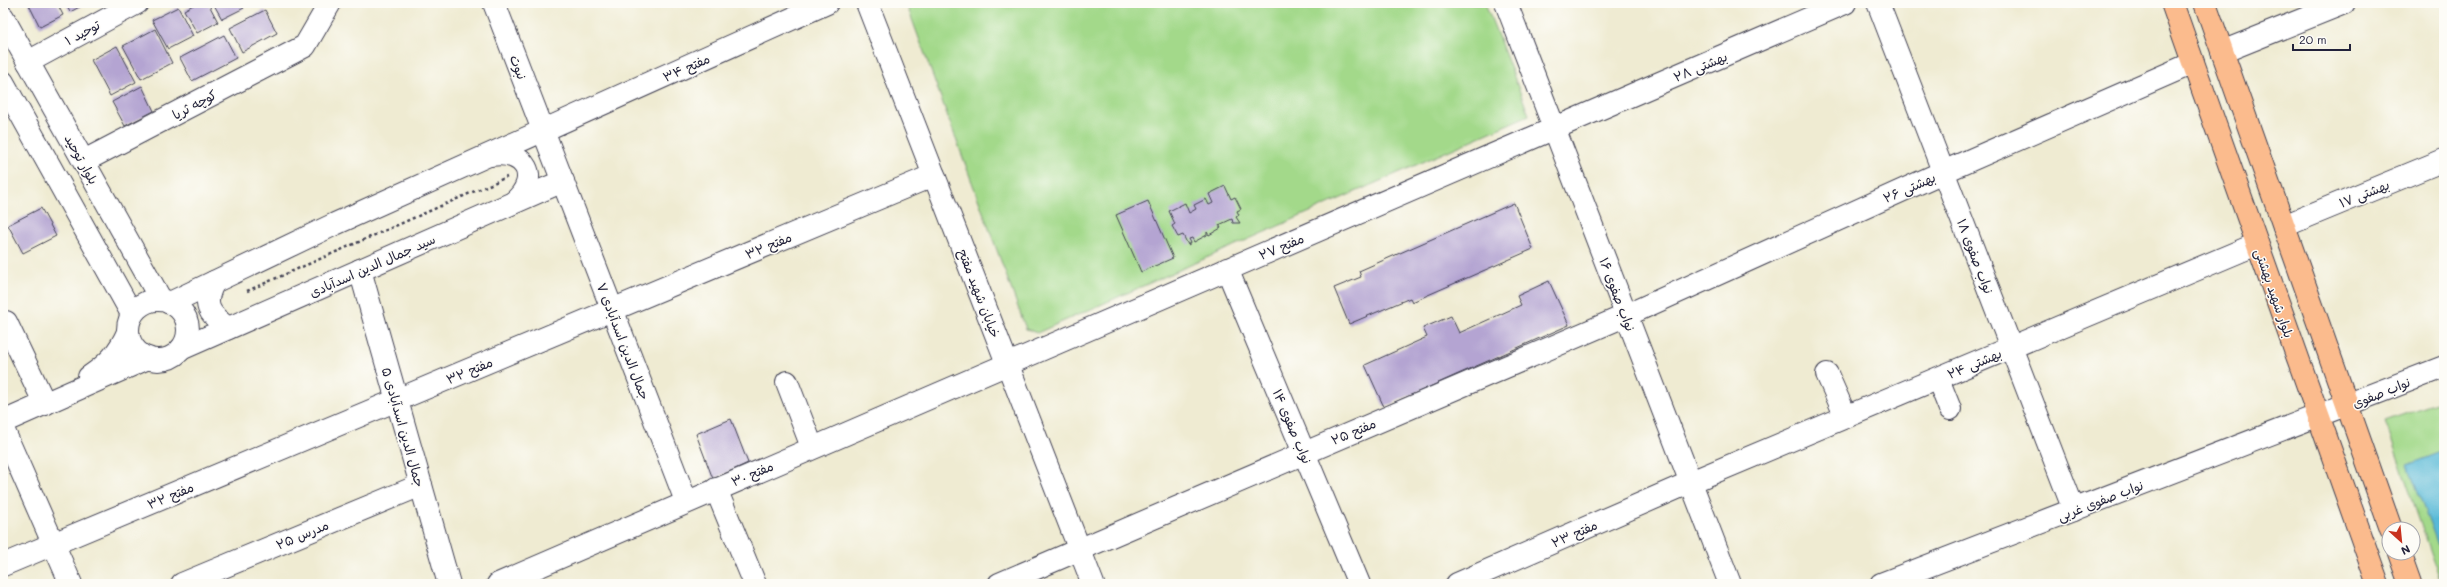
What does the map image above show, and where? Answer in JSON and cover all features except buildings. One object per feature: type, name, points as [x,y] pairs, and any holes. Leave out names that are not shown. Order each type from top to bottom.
[{"type":"main road","name":"بلوار شهید بهشتی","points":[[2172,3],[2378,584]]},
{"type":"main road","points":[[2205,3],[2388,521]]},
{"type":"main road","points":[[2402,561],[2410,584]]},
{"type":"street","name":"توحید ۱","points":[[28,62],[137,3]]},
{"type":"street","name":"کوچه ثریا","points":[[84,161],[304,46],[330,3]]},
{"type":"street","name":"نبوت","points":[[494,3],[563,180]]},
{"type":"street","name":"مفتح ۳۴","points":[[544,132],[827,3]]},
{"type":"street","name":"خیابان شهید مفتح","points":[[867,3],[1093,584]]},
{"type":"street","name":"نواب صفوی ۱۶","points":[[1506,3],[1730,584]]},
{"type":"street","name":"بهشتی ۲۸","points":[[1555,129],[1845,3]]},
{"type":"street","name":"نواب صفوی ۱۸","points":[[1878,3],[2074,510]]},
{"type":"street","points":[[2222,52],[2344,3]]},
{"type":"street","name":"بلوار توحید","points":[[3,18],[165,302]]},
{"type":"street","name":"بهشتی ۲۶","points":[[1627,315],[1943,172],[2193,63]]},
{"type":"street","points":[[3,82],[130,323],[134,348],[148,358]]},
{"type":"street","name":"مفتح ۲۷","points":[[1007,363],[1555,129]]},
{"type":"street","points":[[45,404],[101,369],[121,349],[130,323],[145,304],[165,302],[214,282],[335,224],[544,132]]},
{"type":"street","points":[[491,155],[500,154],[515,157],[526,167],[528,175],[526,190],[514,202]]},
{"type":"street","name":"بهشتی ۱۷","points":[[2284,226],[2444,160]]},
{"type":"street","name":"مفتح ۳۲","points":[[3,565],[934,175]]},
{"type":"street","name":"سید جمال الدین اسدآبادی","points":[[181,349],[563,180]]},
{"type":"street","name":"جمال الدین اسدآبادی ۷","points":[[563,180],[686,501]]},
{"type":"street","name":"بهشتی ۲۴","points":[[1691,482],[2257,244]]},
{"type":"street","name":"نواب صفوی ۱۴","points":[[1227,269],[1360,584]]},
{"type":"street","name":"جمال الدین اسدآبادی ۵","points":[[360,270],[449,584]]},
{"type":"street","points":[[214,282],[207,295],[209,308],[215,319],[228,328]]},
{"type":"street","points":[[3,422],[148,358],[166,359],[181,349],[188,332],[187,323],[177,307],[165,302]]},
{"type":"street","name":"مفتح ۲۵","points":[[999,584],[1304,452],[1627,315]]},
{"type":"street","points":[[6,322],[45,404]]},
{"type":"street","name":"مفتح ۳۰","points":[[498,584],[686,501],[1007,363]]},
{"type":"street","name":"نواب صفوی","points":[[2319,417],[2444,367]]},
{"type":"street","points":[[1828,374],[1846,417]]},
{"type":"street","points":[[1938,378],[1950,409]]},
{"type":"street","points":[[787,382],[812,447]]},
{"type":"street","name":"نواب صفوی غربی","points":[[1881,584],[2319,417]]},
{"type":"street","points":[[3,429],[71,584]]},
{"type":"street","name":"مفتح ۲۳","points":[[1458,584],[1691,482]]},
{"type":"street","name":"مدرس ۲۵","points":[[182,584],[421,485]]},
{"type":"street","points":[[716,489],[755,584]]},
{"type":"path","points":[[234,272],[243,292],[516,172],[528,175]]},
{"type":"green space","points":[[906,3],[1485,3],[1529,115],[1037,333],[1026,329]]},
{"type":"green space","points":[[2444,400],[2444,584],[2442,584],[2385,421]]},
{"type":"water","points":[[2444,451],[2444,556],[2442,556],[2408,465]]}]
